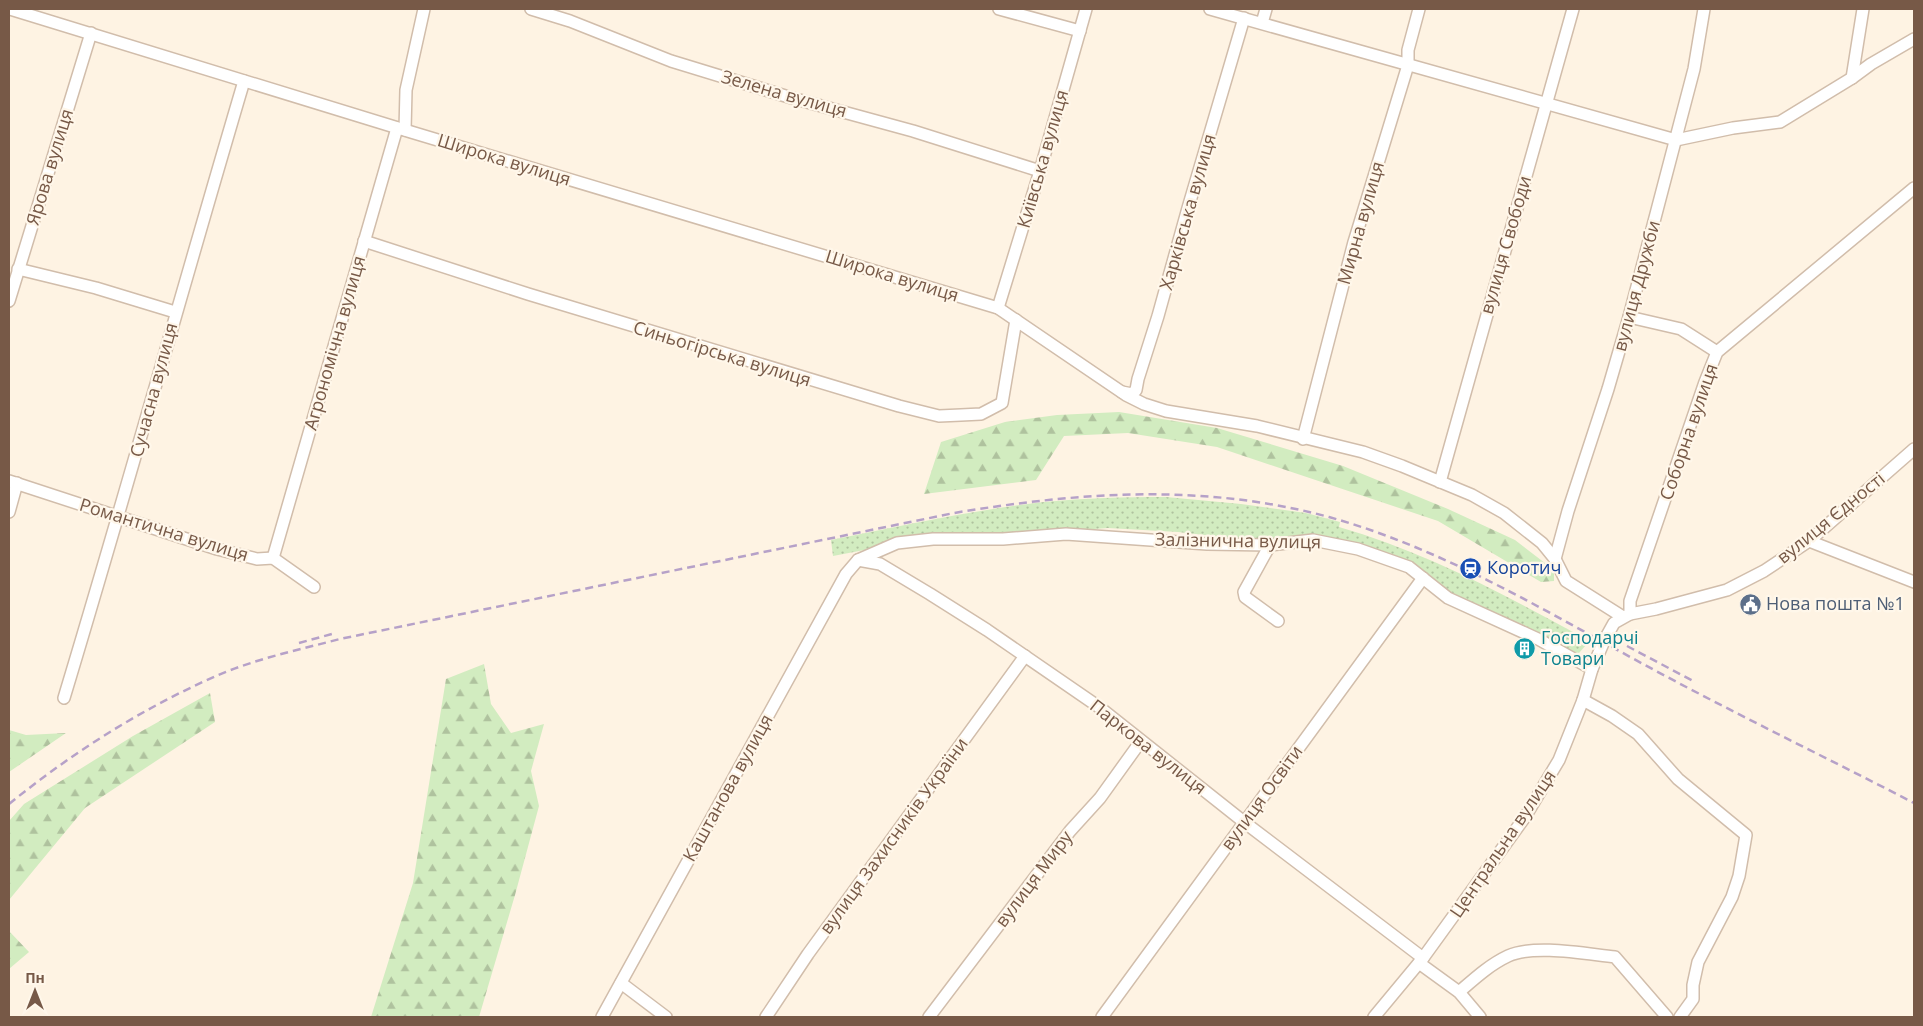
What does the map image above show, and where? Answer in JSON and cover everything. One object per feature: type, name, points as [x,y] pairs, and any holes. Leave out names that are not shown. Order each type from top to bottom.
[{"type":"street","name":"Широка вулиця","points":[[10,9],[401,129],[998,308],[1122,392],[1144,404],[1166,411],[1257,426],[1363,452],[1472,495],[1504,513],[1542,543],[1555,559],[1566,581],[1627,616]]},
{"type":"street","name":"Агрономічна вулиця","points":[[273,558],[364,241],[401,129],[408,80],[424,9]]},
{"type":"street","name":"Зелена вулиця","points":[[531,9],[570,21],[671,61],[792,98],[913,130],[1040,171]]},
{"type":"street","points":[[999,9],[1080,31]]},
{"type":"street","name":"Київська вулиця","points":[[998,308],[1040,171],[1086,9]]},
{"type":"street","points":[[1210,9],[1676,140],[1733,128],[1780,122],[1914,39]]},
{"type":"street","points":[[1262,23],[1266,9]]},
{"type":"street","name":"Мирна вулиця","points":[[1303,438],[1354,242],[1408,65],[1408,50],[1419,9]]},
{"type":"street","name":"вулиця Свободи","points":[[1440,482],[1573,9]]},
{"type":"street","name":"вулиця Дружби","points":[[1555,559],[1568,510],[1608,390],[1629,316],[1694,69],[1704,9]]},
{"type":"street","points":[[1852,78],[1863,9]]},
{"type":"street","name":"Харківська вулиця","points":[[1122,392],[1132,394],[1136,390],[1244,18]]},
{"type":"street","name":"Ярова вулиця","points":[[9,301],[91,33]]},
{"type":"street","name":"Сучасна вулиця","points":[[64,698],[119,517],[175,312],[244,81]]},
{"type":"street","name":"Соборна вулиця","points":[[1627,616],[1630,601],[1717,352],[1914,188]]},
{"type":"street","name":"Синьогірська вулиця","points":[[364,241],[751,363],[939,416],[982,414],[1002,403],[1016,320]]},
{"type":"street","points":[[18,269],[96,288],[175,312]]},
{"type":"street","points":[[1629,316],[1681,329],[1717,352]]},
{"type":"street","name":"вулиця Єдності","points":[[1627,616],[1727,590],[1764,571],[1808,541],[1914,449]]},
{"type":"street","points":[[9,512],[13,482]]},
{"type":"street","name":"Романтична вулиця","points":[[13,482],[217,549],[257,559],[273,558],[314,587]]},
{"type":"street","name":"Залізнична вулиця","points":[[858,560],[897,543],[933,539],[1003,538],[1066,534],[1207,544],[1270,545],[1313,540],[1338,544],[1409,567],[1448,598],[1538,639],[1592,669]]},
{"type":"street","points":[[1808,541],[1914,582]]},
{"type":"street","points":[[1270,545],[1244,592],[1245,596],[1278,622]]},
{"type":"street","name":"Паркова вулиця","points":[[858,560],[880,564],[987,630],[1099,707],[1421,961],[1458,992],[1480,1017]]},
{"type":"street","name":"Каштанова вулиця","points":[[602,1017],[846,574],[858,560]]},
{"type":"street","name":"вулиця Освіти","points":[[1102,1017],[1423,578]]},
{"type":"street","name":"Центральна вулиця","points":[[1374,1017],[1421,961],[1525,817],[1559,760],[1583,700],[1592,669],[1614,623],[1627,616]]},
{"type":"street","name":"вулиця Захисників України","points":[[766,1017],[813,946],[1024,656]]},
{"type":"street","points":[[1583,700],[1612,716],[1638,734],[1678,778],[1746,835],[1739,876],[1732,897],[1698,962],[1693,985],[1693,999],[1680,1017]]},
{"type":"street","name":"вулиця Миру","points":[[929,1017],[1070,831],[1100,798],[1141,742]]},
{"type":"street","points":[[1458,992],[1496,962],[1510,955],[1564,952],[1615,957],[1667,1017]]},
{"type":"street","points":[[621,983],[666,1017]]},
{"type":"green space","points":[[1119,412],[1217,428],[1343,466],[1448,509],[1515,540],[1554,570],[1554,581],[1541,582],[1438,521],[1217,447],[1128,433],[1064,436],[1036,480],[924,494],[941,442],[1005,422],[1057,415]]},
{"type":"green space","points":[[1166,497],[1241,504],[1306,513],[1340,522],[1339,527],[1371,537],[1434,562],[1525,606],[1584,638],[1586,645],[1579,653],[1573,652],[1452,596],[1395,562],[1290,537],[1249,540],[1178,532],[1108,528],[906,542],[833,556],[831,540],[964,514],[1017,505],[1059,501]]},
{"type":"green space","points":[[484,664],[491,704],[511,733],[544,724],[531,771],[539,806],[479,1017],[371,1017],[413,883],[446,679]]},
{"type":"green space","points":[[210,693],[215,722],[85,808],[9,900],[9,821],[24,804],[133,736]]},
{"type":"green space","points":[[9,730],[26,735],[66,733],[9,772]]},
{"type":"green space","points":[[9,931],[29,952],[9,969]]},
{"type":"railway","points":[[9,804],[57,767],[134,718],[216,676],[277,655],[340,639],[954,513],[1048,500],[1142,494],[1235,499],[1282,506],[1329,517],[1415,547],[1497,585],[1688,688],[1914,803]]},
{"type":"railway","points":[[299,643],[332,634]]},
{"type":"railway","points":[[1627,646],[1695,682]]},
{"type":"place","name":"Коротич","points":[[1471,568]]},
{"type":"place","name":"Нова пошта №1","points":[[1750,604]]},
{"type":"place","name":"Господарчі Товари","points":[[1525,648]]}]
